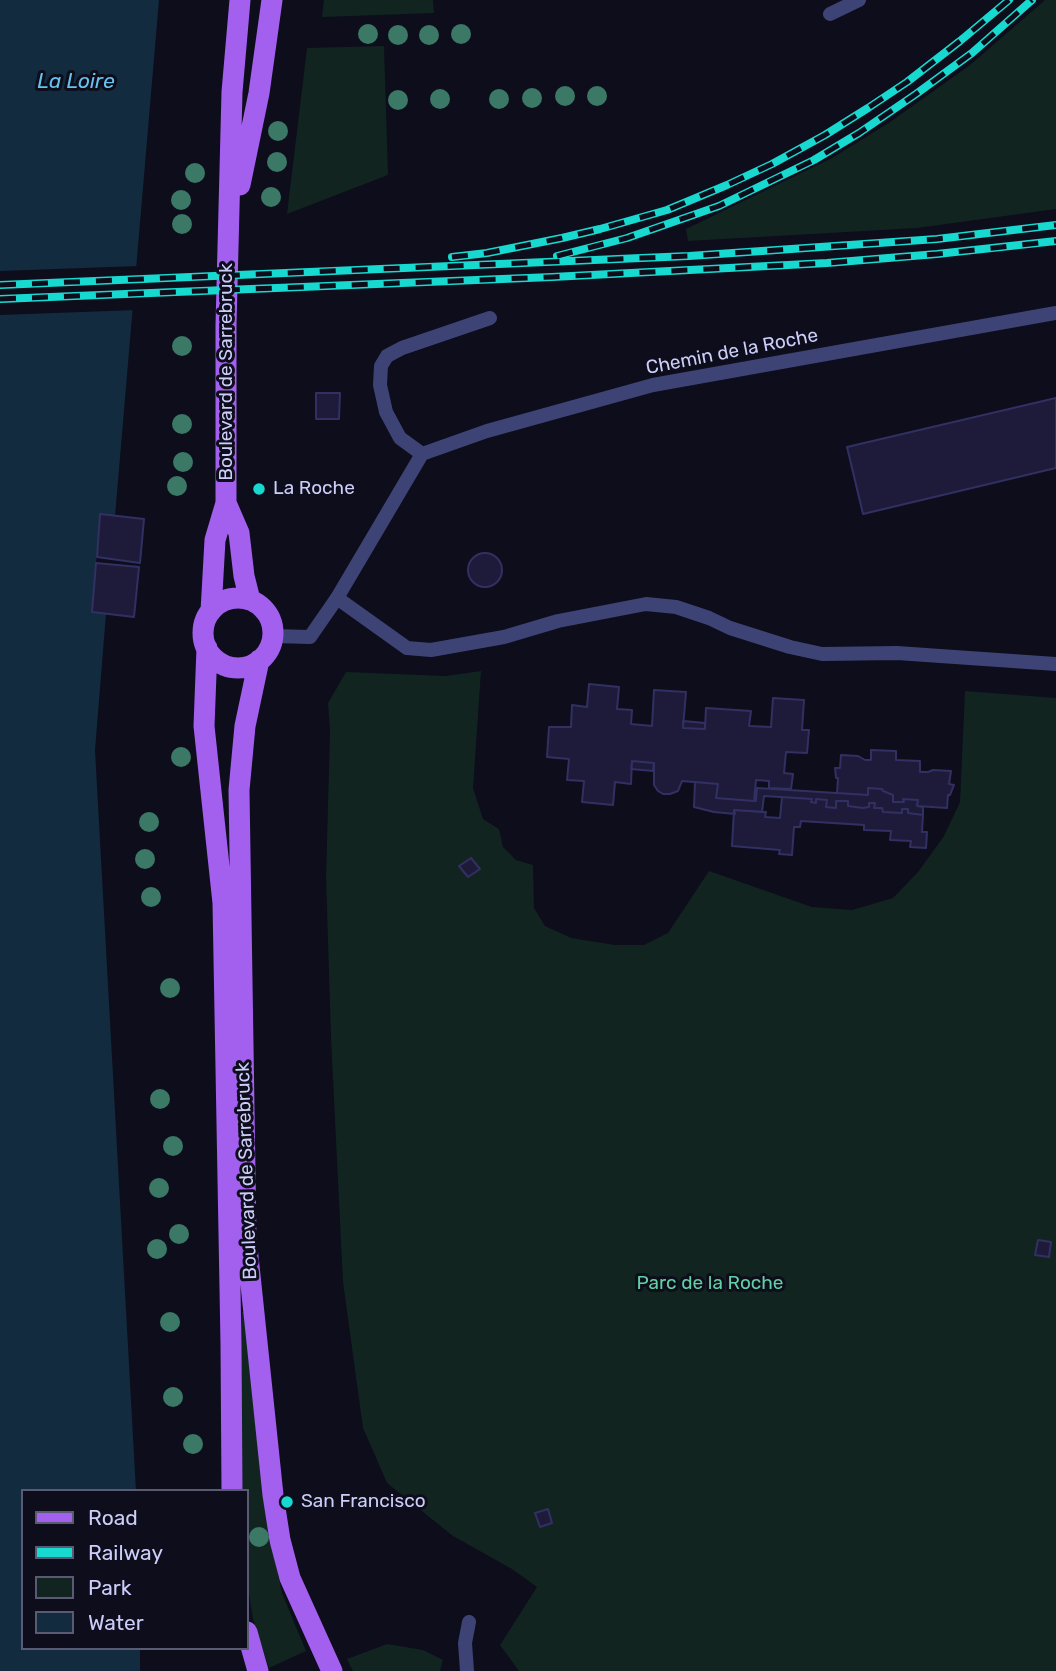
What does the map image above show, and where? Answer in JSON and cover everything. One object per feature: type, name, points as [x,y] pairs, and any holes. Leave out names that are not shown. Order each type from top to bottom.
[{"type":"main road","name":"Boulevard de Sarrebruck","points":[[211,611],[215,540],[226,503],[226,324],[232,92],[240,0]]},
{"type":"main road","name":"Boulevard de Sarrebruck","points":[[229,242],[259,93],[272,0]]},
{"type":"main road","name":"Boulevard de Sarrebruck","points":[[226,503],[239,533],[250,600]]},
{"type":"main road","points":[[243,598],[250,600],[265,611],[273,636],[266,654],[259,660],[245,667],[230,667],[216,660],[206,648],[204,625],[211,611],[222,602],[243,598]]},
{"type":"main road","name":"Boulevard de Sarrebruck","points":[[206,648],[204,726],[224,913],[232,1489]]},
{"type":"main road","name":"Boulevard de Sarrebruck","points":[[259,660],[245,726],[239,790],[246,1237],[273,1495],[281,1539],[290,1578],[332,1671]]},
{"type":"main road","points":[[248,1636],[258,1671]]},
{"type":"street","points":[[830,14],[859,0]]},
{"type":"street","name":"Chemin de la Roche","points":[[422,454],[487,430],[653,385],[1056,313]]},
{"type":"street","points":[[273,636],[310,637],[337,598],[422,454],[400,438],[386,412],[380,385],[381,366],[387,356],[402,348],[490,317]]},
{"type":"street","points":[[337,598],[407,648],[431,650],[504,637],[558,621],[646,604],[676,607],[754,636],[822,654],[897,653],[1056,664]]},
{"type":"street","points":[[467,1671],[465,1643],[469,1622]]},
{"type":"green space","points":[[324,0],[433,0],[434,13],[322,17]]},
{"type":"green space","points":[[1045,0],[1056,0],[1056,209],[917,228],[688,241],[686,229],[832,158],[890,122],[970,65]]},
{"type":"green space","points":[[384,46],[388,175],[287,214],[307,48]]},
{"type":"green space","name":"Parc de la Roche","points":[[481,671],[473,788],[483,819],[499,829],[503,847],[516,860],[533,865],[534,908],[545,926],[571,938],[615,945],[644,945],[668,933],[709,871],[812,907],[852,910],[893,898],[918,872],[944,836],[960,802],[965,691],[1056,698],[1056,1671],[519,1671],[500,1645],[537,1587],[512,1569],[453,1536],[387,1483],[363,1428],[343,1282],[326,878],[330,731],[328,703],[346,672],[446,676]]},
{"type":"green space","points":[[244,1312],[273,1550],[282,1593],[306,1651],[269,1668],[253,1619],[248,1587],[248,1489],[242,1489],[240,1328]]},
{"type":"green space","points":[[387,1644],[423,1650],[443,1660],[440,1671],[353,1671],[347,1659]]},
{"type":"water","name":"La Loire","points":[[0,0],[159,0],[115,516],[100,515],[92,612],[106,614],[95,750],[136,1489],[21,1489],[21,1650],[140,1650],[140,1671],[0,1671]]},
{"type":"pier","points":[[140,266],[136,310],[0,315],[0,271]]},
{"type":"building","points":[[316,393],[340,393],[339,419],[316,419]]},
{"type":"building","points":[[1056,398],[1056,468],[863,514],[847,447]]},
{"type":"building","points":[[100,514],[144,519],[140,563],[97,557]]},
{"type":"building","points":[[485,553],[497,558],[502,570],[497,582],[485,587],[473,582],[468,570],[473,558]]},
{"type":"building","points":[[96,563],[139,567],[134,617],[92,612]]},
{"type":"building","points":[[589,684],[619,687],[617,709],[632,710],[631,724],[652,726],[654,690],[686,692],[683,728],[705,729],[706,708],[751,711],[749,726],[771,727],[773,698],[804,700],[802,730],[809,730],[807,753],[786,752],[784,773],[793,774],[791,789],[769,788],[769,781],[756,780],[754,801],[716,798],[718,784],[682,781],[678,791],[663,794],[654,785],[654,763],[632,761],[631,784],[615,782],[613,805],[582,802],[584,781],[567,780],[569,759],[547,757],[549,727],[571,727],[572,705],[587,707]]},
{"type":"building","points":[[683,721],[705,723],[705,729],[683,728]]},
{"type":"building","points":[[871,750],[896,751],[896,760],[920,761],[920,772],[951,771],[949,784],[954,785],[948,795],[947,808],[917,806],[918,800],[903,799],[904,802],[893,802],[893,795],[882,789],[868,788],[868,795],[837,793],[838,778],[835,768],[840,768],[841,755],[871,760]]},
{"type":"building","points":[[632,761],[654,763],[653,771],[631,769]]},
{"type":"building","points":[[695,782],[718,784],[716,798],[754,801],[757,788],[868,795],[868,788],[882,789],[893,795],[893,802],[904,802],[903,799],[918,800],[917,806],[923,807],[923,815],[908,813],[908,809],[902,809],[902,813],[883,812],[882,808],[874,808],[875,803],[869,803],[869,807],[863,808],[848,806],[848,801],[836,801],[836,808],[826,807],[827,800],[816,799],[816,803],[811,802],[812,799],[764,796],[762,812],[714,812],[694,807]]},
{"type":"building","points":[[782,797],[812,799],[811,802],[816,803],[816,799],[827,800],[826,807],[836,808],[836,801],[848,801],[848,806],[863,808],[869,807],[869,803],[875,803],[874,808],[882,808],[883,812],[902,813],[902,809],[908,809],[908,813],[923,815],[922,832],[927,832],[926,848],[910,847],[911,841],[890,840],[891,831],[864,830],[864,825],[801,821],[800,827],[794,827],[792,855],[779,854],[780,850],[732,846],[734,810],[766,812],[765,817],[780,818]]},
{"type":"building","points":[[471,858],[480,869],[468,877],[459,866]]},
{"type":"building","points":[[1038,1240],[1051,1242],[1049,1257],[1035,1255]]},
{"type":"building","points":[[548,1509],[552,1523],[540,1527],[535,1513]]},
{"type":"railway","points":[[452,257],[487,253],[600,229],[667,210],[727,185],[772,164],[868,108],[907,82],[1009,0]]},
{"type":"railway","points":[[557,256],[627,238],[719,206],[814,160],[859,133],[972,53],[1032,0]]},
{"type":"railway","points":[[0,285],[689,256],[937,239],[1056,225]]},
{"type":"railway","points":[[0,299],[827,263],[1056,241]]},
{"type":"place","name":"La Roche","points":[[259,489]]},
{"type":"place","name":"San Francisco","points":[[287,1502]]}]
